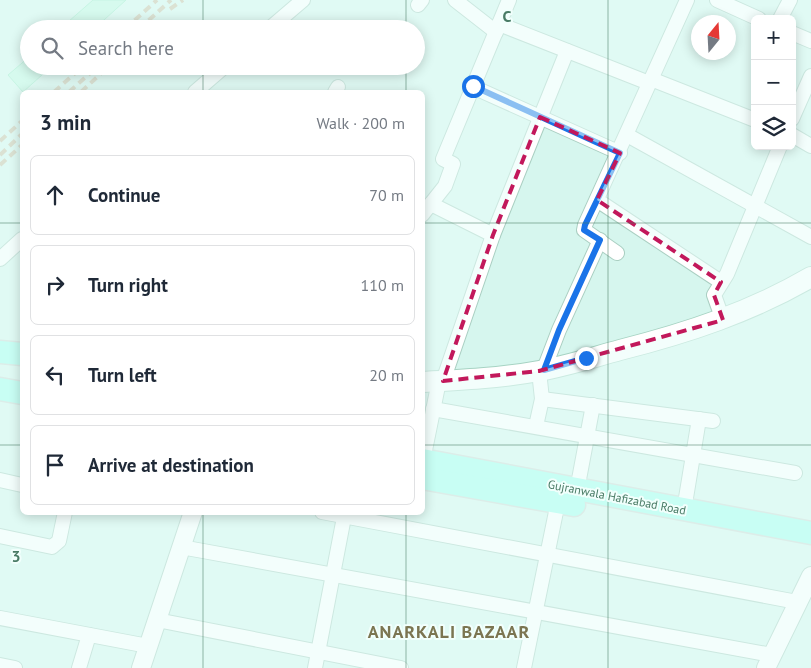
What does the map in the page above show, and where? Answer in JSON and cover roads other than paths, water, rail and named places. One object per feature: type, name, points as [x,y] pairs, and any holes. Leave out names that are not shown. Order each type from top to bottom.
[{"type":"main road","points":[[435,382],[542,370],[661,340],[722,320],[753,307],[811,277]]},
{"type":"main road","points":[[0,389],[20,393]]},
{"type":"main road","name":"Gujranwala Hafizabad Road","points":[[425,460],[811,533]]},
{"type":"main road","name":"Gujranwala Hafizabad Road","points":[[425,479],[811,549]]},
{"type":"street","points":[[280,20],[303,0]]},
{"type":"street","points":[[455,0],[497,28],[567,51],[751,119]]},
{"type":"street","points":[[493,235],[427,210],[445,186],[453,164],[443,159],[508,0]]},
{"type":"street","points":[[617,252],[584,230],[688,0]]},
{"type":"street","points":[[717,0],[751,15]]},
{"type":"street","points":[[782,15],[790,0]]},
{"type":"street","points":[[796,35],[811,41]]},
{"type":"street","points":[[425,450],[433,409],[435,382],[567,51]]},
{"type":"street","points":[[197,90],[215,75]]},
{"type":"street","points":[[796,110],[811,76]]},
{"type":"street","points":[[473,86],[620,153]]},
{"type":"street","points":[[627,135],[755,207],[810,233]]},
{"type":"street","points":[[796,137],[811,146]]},
{"type":"street","points":[[722,320],[714,295],[727,274],[778,150]]},
{"type":"street","points":[[597,200],[721,282]]},
{"type":"street","points":[[536,426],[542,399],[542,370],[600,240]]},
{"type":"street","points":[[0,259],[20,241]]},
{"type":"street","points":[[542,399],[706,420],[694,455],[684,510]]},
{"type":"street","points":[[577,490],[593,405]]},
{"type":"street","points":[[433,409],[795,473]]},
{"type":"street","points":[[0,480],[20,485]]},
{"type":"street","points":[[524,668],[558,502]]},
{"type":"street","points":[[0,536],[52,547],[58,541],[65,515]]},
{"type":"street","points":[[141,668],[192,515]]},
{"type":"street","points":[[314,668],[344,515]]},
{"type":"street","points":[[349,515],[797,602]]},
{"type":"street","points":[[182,547],[535,612],[769,661],[811,576]]},
{"type":"street","points":[[0,618],[148,646]]},
{"type":"street","points":[[157,620],[401,668]]},
{"type":"street","points":[[80,668],[89,635]]},
{"type":"street","points":[[0,666],[15,668]]},
{"type":"railway","points":[[135,20],[157,0]]},
{"type":"railway","points":[[149,20],[171,0]]},
{"type":"railway","points":[[170,9],[183,0]]},
{"type":"railway","points":[[56,90],[73,75]]},
{"type":"railway","points":[[71,90],[88,75]]},
{"type":"railway","points":[[83,90],[99,75]]},
{"type":"railway","points":[[0,141],[20,123]]},
{"type":"railway","points":[[0,155],[20,136]]},
{"type":"railway","points":[[0,165],[20,147]]},
{"type":"district","name":"ANARKALI BAZAAR","points":[[449,631]]}]
